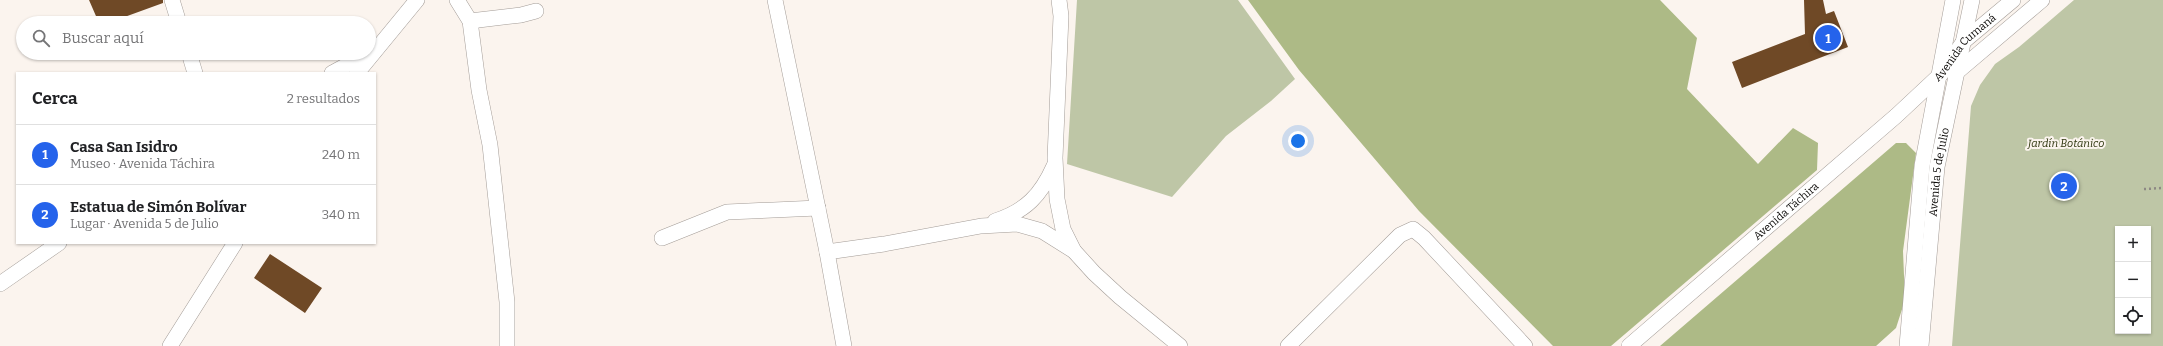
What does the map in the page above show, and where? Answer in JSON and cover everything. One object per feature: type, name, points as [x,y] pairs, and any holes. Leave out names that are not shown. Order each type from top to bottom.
[{"type":"street","points":[[172,0],[177,16]]},
{"type":"street","points":[[376,47],[417,0]]},
{"type":"street","points":[[457,0],[470,21],[479,90],[490,145],[506,302],[507,346]]},
{"type":"street","points":[[775,0],[827,252],[844,346]]},
{"type":"street","points":[[1059,0],[1060,16],[1055,163],[1057,199],[1063,229],[1074,251]]},
{"type":"street","name":"Avenida 5 de Julio","points":[[1907,346],[1922,166],[1941,74],[1953,0]]},
{"type":"street","name":"Avenida 5 de Julio","points":[[1921,346],[1937,167],[1972,0]]},
{"type":"street","name":"Avenida Cumaná","points":[[1941,74],[1964,41],[2013,0]]},
{"type":"street","name":"Avenida Cumaná","points":[[1941,74],[1957,72],[2042,0]]},
{"type":"street","points":[[470,21],[520,15],[536,11]]},
{"type":"street","points":[[191,60],[195,72]]},
{"type":"street","points":[[334,72],[357,60]]},
{"type":"street","points":[[358,72],[366,60]]},
{"type":"street","name":"Avenida Táchira","points":[[1629,346],[1896,116],[1941,74]]},
{"type":"street","points":[[981,226],[1010,216],[1033,200],[1044,186],[1055,163]]},
{"type":"street","points":[[662,238],[728,212],[818,208]]},
{"type":"street","points":[[827,252],[884,244],[981,226],[1017,224],[1042,231],[1074,251],[1120,297],[1180,346]]},
{"type":"street","points":[[1288,346],[1400,234],[1413,229],[1424,238],[1525,346]]},
{"type":"street","points":[[0,284],[58,244]]},
{"type":"street","points":[[170,346],[234,244]]},
{"type":"path","points":[[2144,189],[2163,188]]},
{"type":"green space","points":[[1077,0],[1238,0],[1295,79],[1271,101],[1226,136],[1172,197],[1067,164]]},
{"type":"green space","points":[[1248,0],[1660,0],[1697,38],[1687,89],[1758,164],[1793,128],[1818,143],[1817,170],[1611,346],[1553,346],[1419,211],[1299,70]]},
{"type":"green space","name":"Jardín Botánico","points":[[2074,0],[2163,0],[2163,346],[1952,346],[1971,106],[1980,85],[1995,64],[2019,47]]},
{"type":"green space","points":[[1896,143],[1906,143],[1916,153],[1903,251],[1905,300],[1896,328],[1876,346],[1660,346]]},
{"type":"building","points":[[89,0],[163,0],[163,3],[127,16],[96,16]]},
{"type":"building","points":[[1804,0],[1823,0],[1826,14],[1834,11],[1848,47],[1742,88],[1732,62],[1805,34]]},
{"type":"building","points":[[270,254],[322,288],[305,313],[254,278]]},
{"type":"place","name":"Casa San Isidro","points":[[1828,38]]},
{"type":"place","name":"Estatua de Simón Bolívar","points":[[2064,186]]}]
